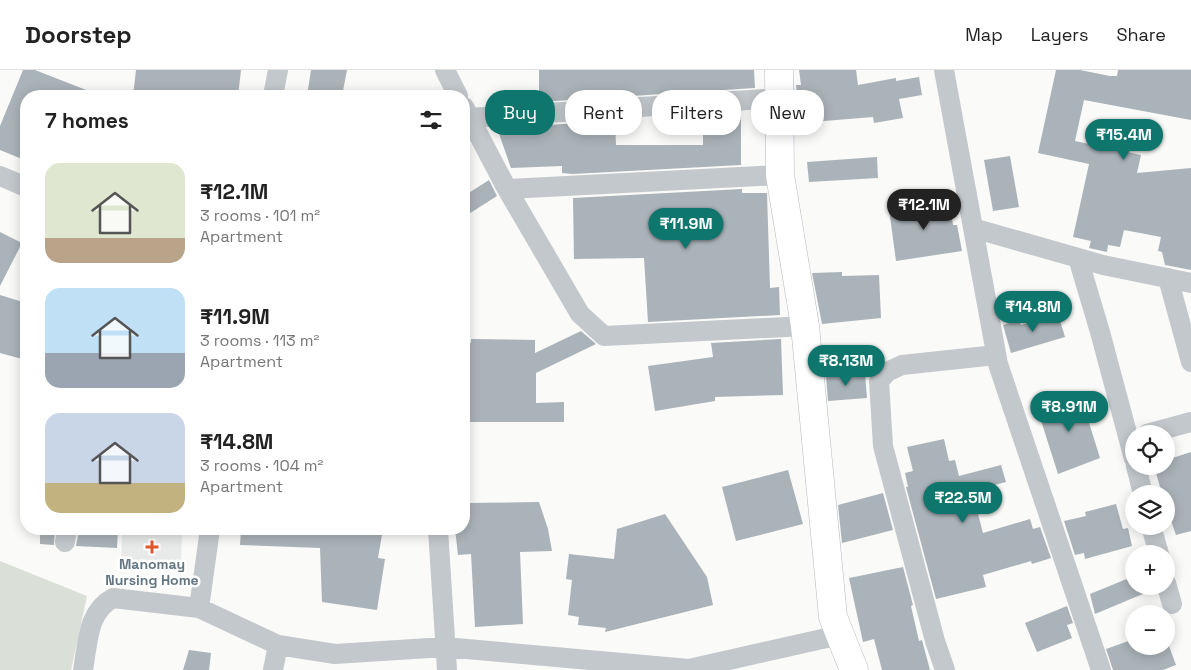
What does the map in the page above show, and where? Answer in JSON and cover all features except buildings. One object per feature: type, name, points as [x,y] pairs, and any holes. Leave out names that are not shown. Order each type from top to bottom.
[{"type":"main road","points":[[779,70],[780,90]]},
{"type":"main road","points":[[781,135],[780,175],[804,326],[833,617],[854,670]]},
{"type":"street","points":[[274,90],[278,70]]},
{"type":"street","points":[[445,70],[455,90]]},
{"type":"street","points":[[944,70],[996,354],[1101,670]]},
{"type":"street","points":[[470,112],[751,99]]},
{"type":"street","points":[[470,118],[507,189],[580,314],[604,336],[804,326]]},
{"type":"street","points":[[507,189],[780,175]]},
{"type":"street","points":[[0,176],[20,184]]},
{"type":"street","points":[[973,228],[1078,258],[1191,283]]},
{"type":"street","points":[[1078,258],[1132,425]]},
{"type":"street","points":[[1168,278],[1191,362]]},
{"type":"street","points":[[945,670],[935,641],[883,446],[879,381],[887,372],[902,365],[996,354]]},
{"type":"street","points":[[1175,426],[1191,422]]},
{"type":"street","points":[[199,608],[209,535]]},
{"type":"street","points":[[438,535],[447,670]]},
{"type":"street","points":[[1169,595],[1172,604]]},
{"type":"street","points":[[83,670],[92,620],[97,610],[113,598],[199,608],[278,645],[335,654],[445,647],[689,669],[840,636]]},
{"type":"street","points":[[273,670],[278,645]]},
{"type":"shaded area","name":"Manomay Nursing Home","points":[[122,535],[182,535],[181,566],[121,565]]},
{"type":"shaded area","points":[[0,561],[87,596],[71,670],[0,670]]},
{"type":"place","name":"Manomay Nursing Home","points":[[152,547]]}]
